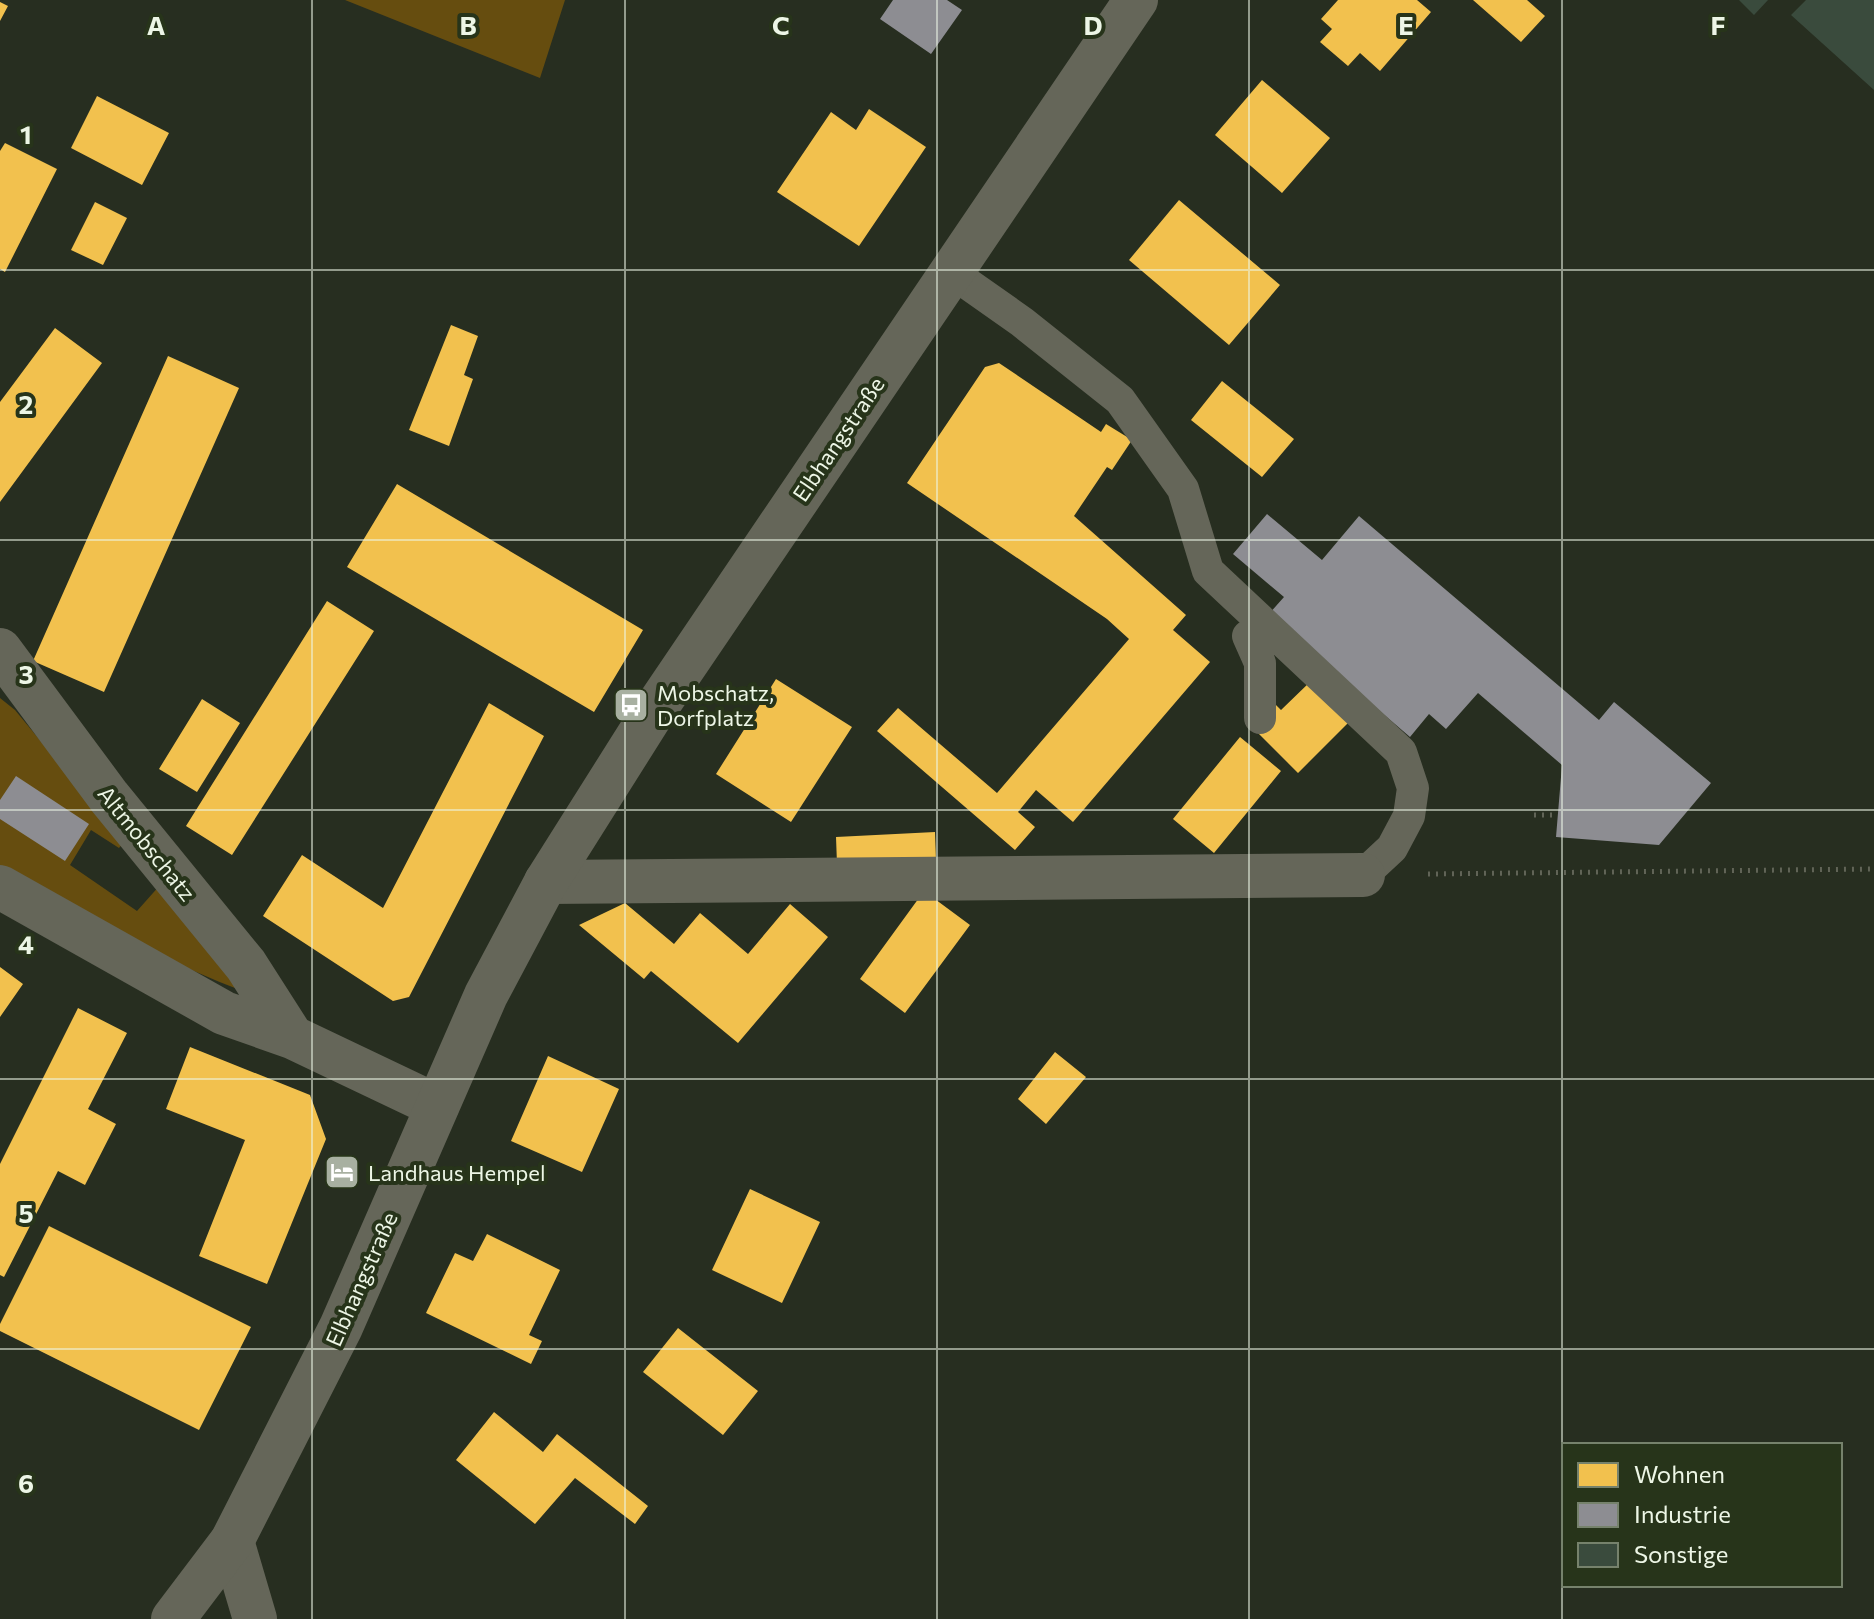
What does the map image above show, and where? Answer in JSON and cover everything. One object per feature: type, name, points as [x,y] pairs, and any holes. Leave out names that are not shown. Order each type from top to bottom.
[{"type":"street","name":"Elbhangstraße","points":[[173,1619],[232,1541],[341,1327],[486,995],[546,882],[650,717],[1136,0]]},
{"type":"street","name":"Altmobschatz","points":[[0,650],[109,797],[246,965],[292,1037]]},
{"type":"street","points":[[546,882],[1363,875]]},
{"type":"street","points":[[0,887],[224,1013],[292,1037],[437,1106]]},
{"type":"street","points":[[232,1541],[255,1619]]},
{"type":"lane","points":[[951,272],[1022,322],[1120,400],[1183,489],[1208,571],[1248,636],[1260,663],[1260,718]]},
{"type":"lane","points":[[1208,571],[1401,752],[1413,788],[1409,816],[1392,848],[1363,875]]},
{"type":"lane","points":[[1248,636],[1291,678]]},
{"type":"path","points":[[1534,815],[1557,815]]},
{"type":"path","points":[[1363,875],[1874,869]]},
{"type":"shaded area","points":[[345,0],[565,0],[540,78]]},
{"type":"shaded area","points":[[0,698],[15,710],[124,842],[119,848],[91,830],[70,865],[137,911],[161,884],[237,978],[235,988],[145,947],[0,866]]},
{"type":"building: Wohnen","points":[[1338,0],[1417,0],[1431,12],[1380,71],[1360,53],[1348,66],[1320,42],[1332,29],[1321,19]]},
{"type":"building: Wohnen","points":[[1473,0],[1527,0],[1545,16],[1521,42]]},
{"type":"building: Wohnen","points":[[0,2],[8,6],[0,21]]},
{"type":"building: Wohnen","points":[[1262,80],[1330,138],[1282,193],[1215,135]]},
{"type":"building: Wohnen","points":[[97,96],[169,133],[142,185],[71,148]]},
{"type":"building: Wohnen","points":[[869,109],[926,147],[859,246],[777,192],[831,112],[856,130]]},
{"type":"building: Wohnen","points":[[5,143],[57,169],[5,272],[0,269],[0,151]]},
{"type":"building: Wohnen","points":[[1179,200],[1280,285],[1229,345],[1129,260]]},
{"type":"building: Wohnen","points":[[95,202],[127,218],[103,265],[71,250]]},
{"type":"building: Wohnen","points":[[451,325],[478,336],[464,375],[473,379],[449,446],[409,430]]},
{"type":"building: Wohnen","points":[[55,328],[102,363],[0,502],[0,402]]},
{"type":"building: Wohnen","points":[[168,356],[239,388],[104,692],[33,661]]},
{"type":"building: Wohnen","points":[[999,363],[1101,432],[1106,424],[1132,440],[1112,470],[1107,467],[1074,516],[1186,615],[1173,630],[1210,662],[1073,822],[1036,790],[1018,812],[1035,827],[1015,850],[877,731],[898,708],[997,793],[1129,639],[1107,619],[907,483],[985,367]]},
{"type":"building: Wohnen","points":[[1222,381],[1294,439],[1262,477],[1191,420]]},
{"type":"building: Wohnen","points":[[397,484],[643,630],[594,712],[347,567]]},
{"type":"building: Wohnen","points":[[327,601],[374,631],[232,855],[186,826]]},
{"type":"building: Wohnen","points":[[776,679],[852,727],[791,822],[716,774]]},
{"type":"building: Wohnen","points":[[1311,681],[1351,720],[1298,773],[1251,726],[1274,703],[1281,710]]},
{"type":"building: Wohnen","points":[[202,699],[240,723],[197,792],[159,769]]},
{"type":"building: Wohnen","points":[[489,703],[544,736],[409,997],[393,1001],[263,916],[302,855],[383,908]]},
{"type":"building: Wohnen","points":[[1240,737],[1281,771],[1214,853],[1173,819]]},
{"type":"building: Wohnen","points":[[935,832],[936,860],[837,864],[836,837]]},
{"type":"building: Wohnen","points":[[924,891],[970,925],[905,1013],[860,979]]},
{"type":"building: Wohnen","points":[[625,903],[674,944],[700,913],[748,954],[790,904],[828,937],[738,1043],[651,971],[644,979],[579,925]]},
{"type":"building: Wohnen","points":[[0,967],[23,984],[0,1017]]},
{"type":"building: Wohnen","points":[[78,1008],[127,1033],[88,1109],[116,1124],[85,1185],[58,1171],[4,1277],[0,1275],[0,1164]]},
{"type":"building: Wohnen","points":[[190,1047],[310,1095],[326,1139],[267,1284],[199,1256],[245,1140],[166,1109]]},
{"type":"building: Wohnen","points":[[1055,1052],[1086,1077],[1046,1124],[1018,1099]]},
{"type":"building: Wohnen","points":[[548,1056],[619,1089],[582,1172],[511,1141]]},
{"type":"building: Wohnen","points":[[750,1189],[820,1222],[782,1303],[712,1270]]},
{"type":"building: Wohnen","points":[[49,1226],[251,1327],[199,1430],[0,1331],[0,1324]]},
{"type":"building: Wohnen","points":[[487,1234],[560,1270],[529,1335],[542,1341],[531,1364],[426,1313],[455,1253],[473,1261]]},
{"type":"building: Wohnen","points":[[678,1328],[758,1391],[723,1435],[643,1372]]},
{"type":"building: Wohnen","points":[[494,1412],[543,1452],[557,1434],[648,1506],[635,1524],[575,1478],[535,1524],[456,1460]]},
{"type":"building: Industrie","points":[[893,0],[947,0],[962,10],[931,54],[880,19]]},
{"type":"building: Industrie","points":[[1267,514],[1322,560],[1359,516],[1599,720],[1614,702],[1711,783],[1659,845],[1556,837],[1562,765],[1478,693],[1446,729],[1429,714],[1410,737],[1268,615],[1284,597],[1233,554]]},
{"type":"building: Industrie","points":[[16,776],[89,824],[65,861],[0,819],[0,800]]},
{"type":"building: Sonstige","points":[[1739,0],[1768,0],[1754,15]]},
{"type":"building: Sonstige","points":[[1806,0],[1874,0],[1874,90],[1791,15]]},
{"type":"place","name":"Mobschatz, Dorfplatz","points":[[631,705]]},
{"type":"place","name":"Landhaus Hempel","points":[[342,1172]]}]
